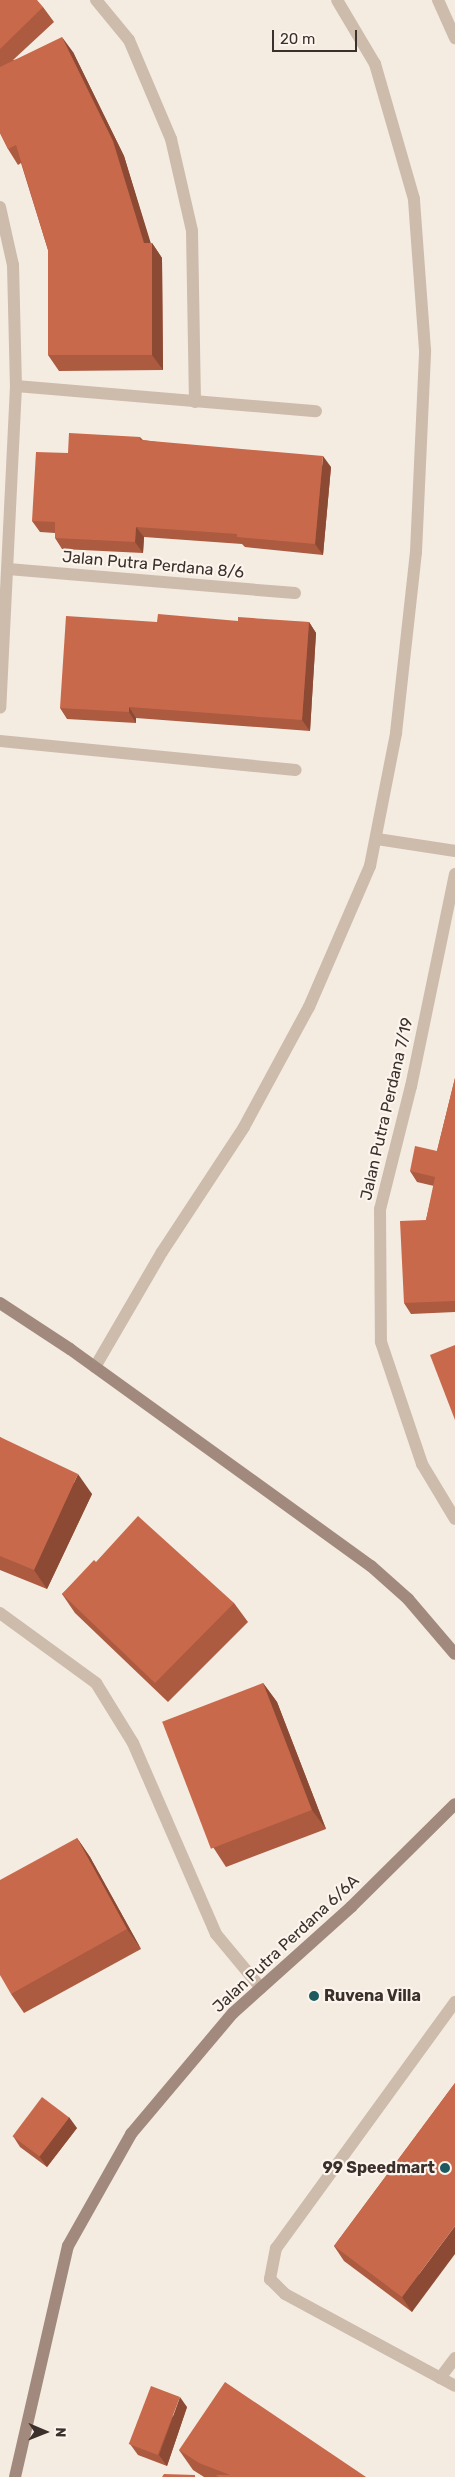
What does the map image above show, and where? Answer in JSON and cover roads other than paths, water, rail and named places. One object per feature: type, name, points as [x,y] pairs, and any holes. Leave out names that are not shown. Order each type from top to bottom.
[{"type":"street","points":[[96,0],[129,40],[171,139],[192,231],[195,402]]},
{"type":"street","points":[[95,1367],[162,1252],[244,1127],[309,1007],[370,866],[377,839],[396,734],[416,552],[425,350],[414,199],[375,64],[337,0]]},
{"type":"street","points":[[438,0],[455,38]]},
{"type":"street","points":[[0,208],[13,264],[16,386],[0,708]]},
{"type":"street","points":[[16,386],[316,411]]},
{"type":"street","name":"Jalan Putra Perdana 8/6","points":[[8,570],[295,593]]},
{"type":"street","points":[[0,741],[296,770]]},
{"type":"street","points":[[377,839],[455,851]]},
{"type":"street","name":"Jalan Putra Perdana 7/19","points":[[455,874],[380,1218],[381,1342],[422,1464],[455,1518]]},
{"type":"street","points":[[0,1303],[95,1367],[371,1566],[408,1599],[455,1654]]},
{"type":"street","points":[[0,1613],[96,1683],[133,1743],[216,1934],[261,1988]]},
{"type":"street","name":"Jalan Putra Perdana 6/6A","points":[[15,2477],[68,2246],[131,2134],[233,2013],[351,1907],[455,1804]]},
{"type":"street","points":[[455,2002],[276,2248],[270,2279],[285,2294],[455,2386]]},
{"type":"street","points":[[440,2378],[455,2358]]},
{"type":"place","name":"Ruvena Villa","points":[[314,1996]]},
{"type":"place","name":"99 Speedmart","points":[[445,2168]]}]
